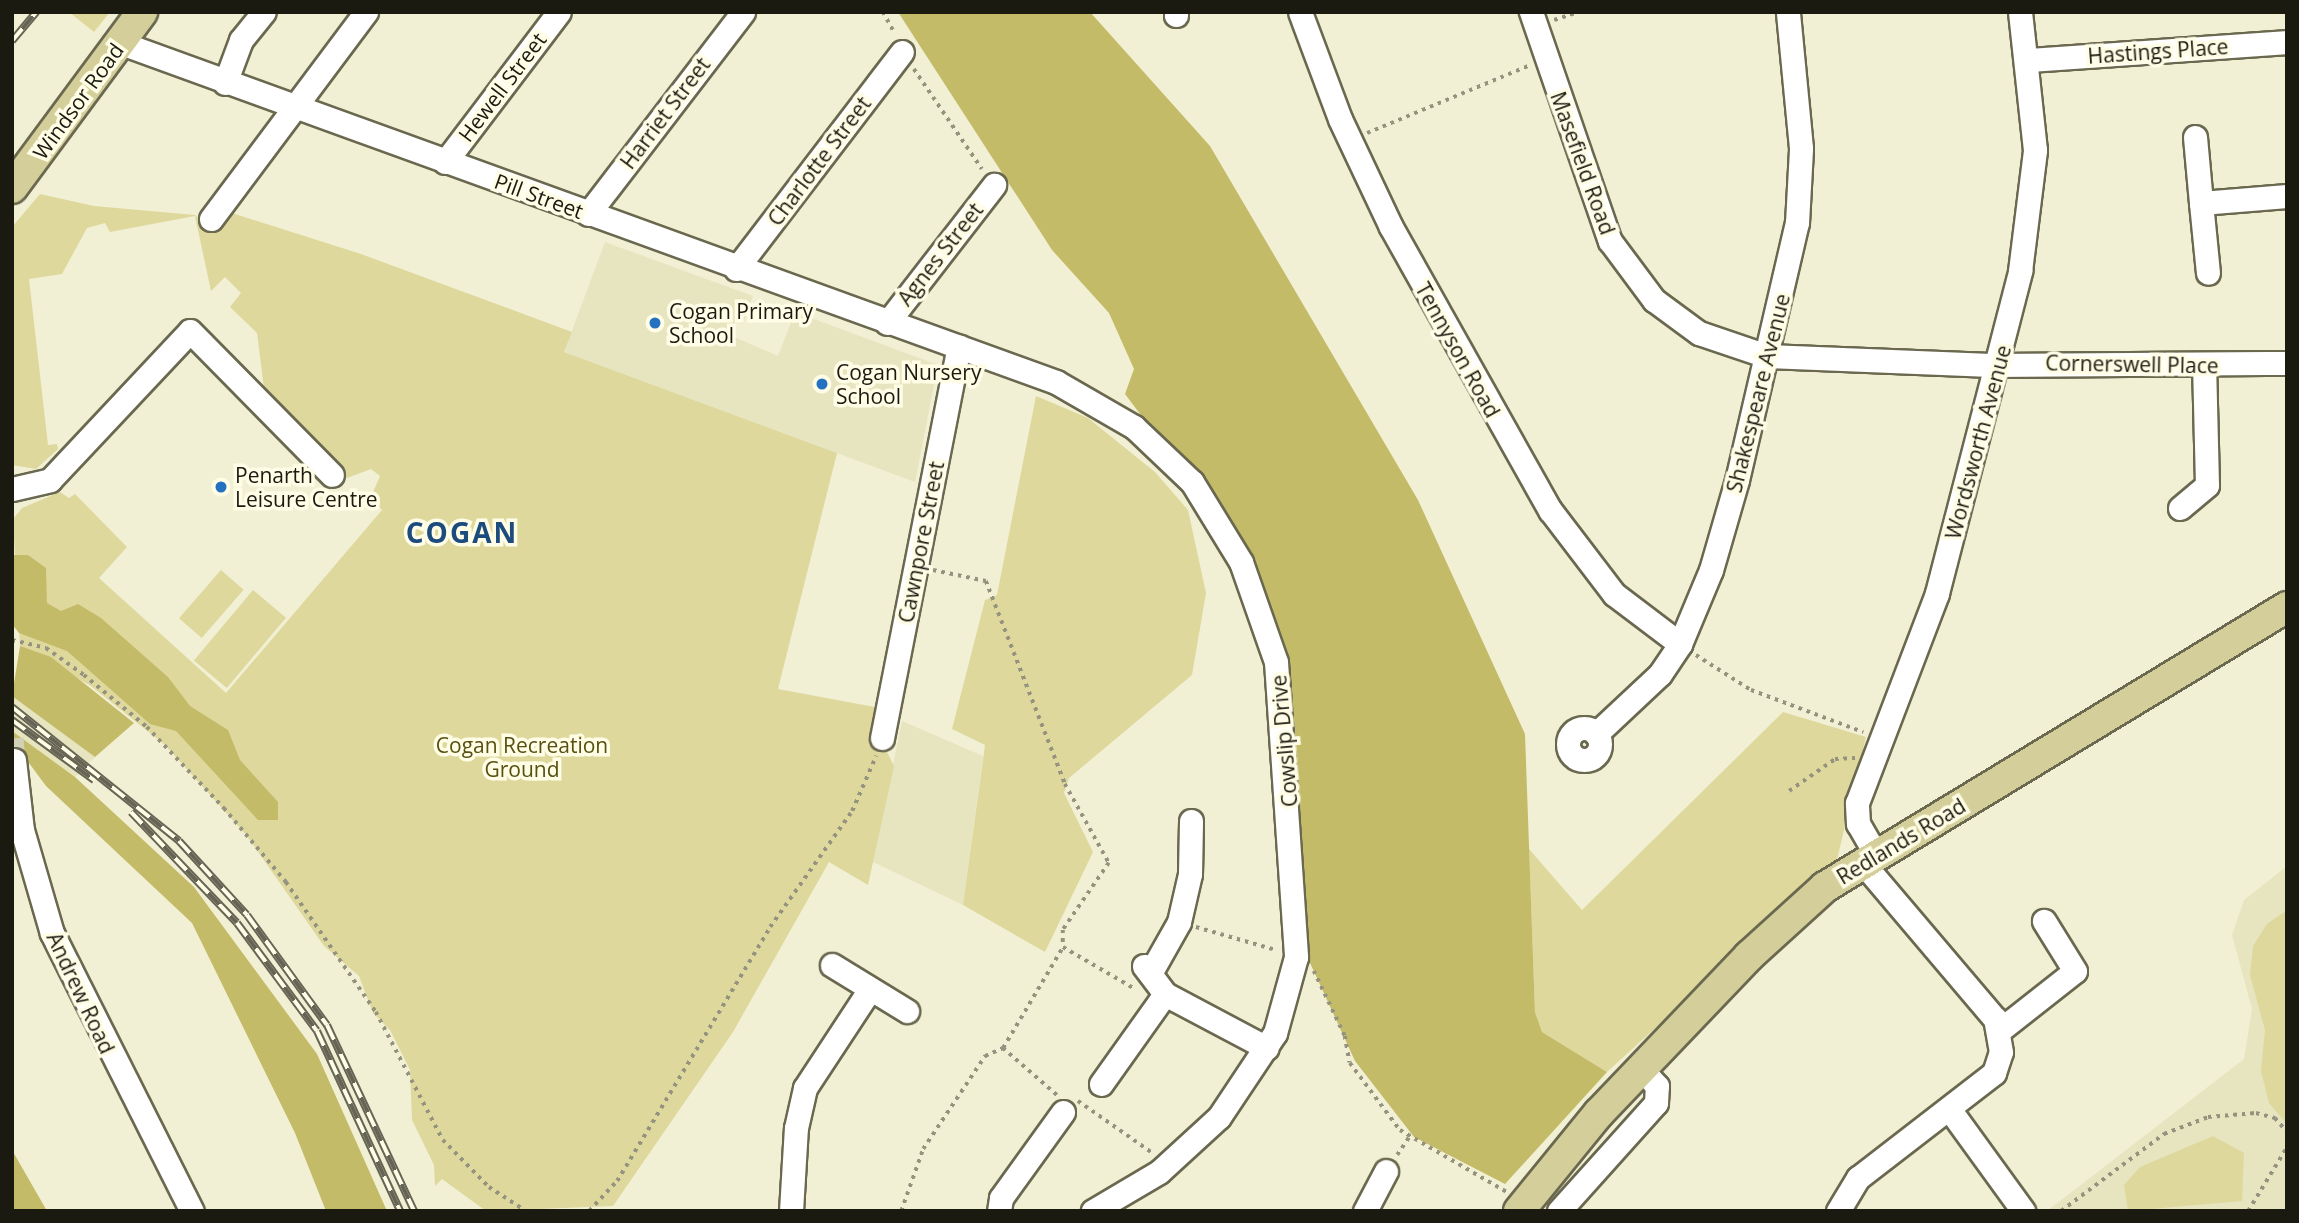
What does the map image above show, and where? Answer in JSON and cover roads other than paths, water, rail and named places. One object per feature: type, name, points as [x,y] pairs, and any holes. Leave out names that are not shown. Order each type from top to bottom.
[{"type":"main road","name":"Windsor Road","points":[[12,188],[142,12]]},
{"type":"main road","name":"Redlands Road","points":[[1521,1207],[1641,1069],[1780,926],[1868,857],[2287,607]]},
{"type":"street","points":[[225,83],[241,40],[264,12]]},
{"type":"street","points":[[211,219],[366,12]]},
{"type":"street","name":"Hewell Street","points":[[444,162],[559,12]]},
{"type":"street","name":"Harriet Street","points":[[588,214],[743,12]]},
{"type":"street","name":"Tennyson Road","points":[[1300,12],[1349,140],[1426,294],[1550,510],[1614,594],[1679,644]]},
{"type":"street","name":"Shakespeare Avenue","points":[[1596,734],[1660,674],[1679,644],[1721,537],[1767,356],[1799,189],[1788,12]]},
{"type":"street","name":"Wordsworth Avenue","points":[[2000,1030],[1868,857],[1856,815],[1937,593],[1999,364],[2033,192],[2029,60],[2020,12]]},
{"type":"street","name":"Masefield Road","points":[[1533,19],[1610,241],[1637,283],[1699,333],[1767,356]]},
{"type":"street","name":"Hastings Place","points":[[2029,60],[2287,42]]},
{"type":"street","name":"Pill Street","points":[[121,43],[736,269],[959,346]]},
{"type":"street","name":"Charlotte Street","points":[[736,269],[902,52]]},
{"type":"street","points":[[2195,137],[2208,273]]},
{"type":"street","name":"Agnes Street","points":[[887,323],[994,185]]},
{"type":"street","points":[[2201,203],[2287,195]]},
{"type":"street","points":[[12,489],[50,480],[190,331],[332,475]]},
{"type":"street","name":"Cawnpore Street","points":[[882,738],[959,346]]},
{"type":"street","name":"Cowslip Drive","points":[[959,346],[1107,407],[1161,448],[1225,528],[1263,615],[1281,685],[1296,957],[1267,1048],[1219,1117],[1167,1165],[1093,1211]]},
{"type":"street","name":"Cornerswell Place","points":[[1767,356],[1999,364],[2204,366],[2287,363]]},
{"type":"street","points":[[2180,508],[2207,485],[2204,366]]},
{"type":"street","name":"Andrew Road","points":[[13,760],[22,831],[52,933],[192,1211]]},
{"type":"street","points":[[1191,821],[1190,874],[1175,928],[1148,968],[1161,1000],[1267,1048]]},
{"type":"street","points":[[1838,1211],[1858,1178],[1950,1110],[1994,1073],[2000,1030],[2075,971],[2044,920]]},
{"type":"street","points":[[832,965],[907,1011]]},
{"type":"street","points":[[791,1211],[796,1128],[805,1088],[870,989]]},
{"type":"street","points":[[1101,1084],[1161,1000]]},
{"type":"street","points":[[1559,1211],[1656,1102],[1657,1086],[1641,1069]]},
{"type":"street","points":[[999,1211],[1001,1198],[1064,1109]]},
{"type":"street","points":[[1950,1110],[2023,1211]]},
{"type":"street","points":[[1365,1211],[1386,1171]]},
{"type":"tunnel","points":[[12,738],[14,760]]},
{"type":"railway","points":[[12,41],[36,12]]},
{"type":"railway","points":[[12,707],[179,841],[247,915],[327,1025],[414,1211]]},
{"type":"railway","points":[[12,720],[94,780]]},
{"type":"railway","points":[[131,812],[237,923],[317,1031],[400,1211]]},
{"type":"place","name":"Cogan Primary School","points":[[655,323]]},
{"type":"place","name":"Cogan Nursery School","points":[[822,384]]},
{"type":"place","name":"Penarth Leisure Centre","points":[[221,487]]},
{"type":"district","name":"COGAN","points":[[462,532]]},
{"type":"park label","name":"Cogan Recreation Ground","points":[[522,757]]}]
